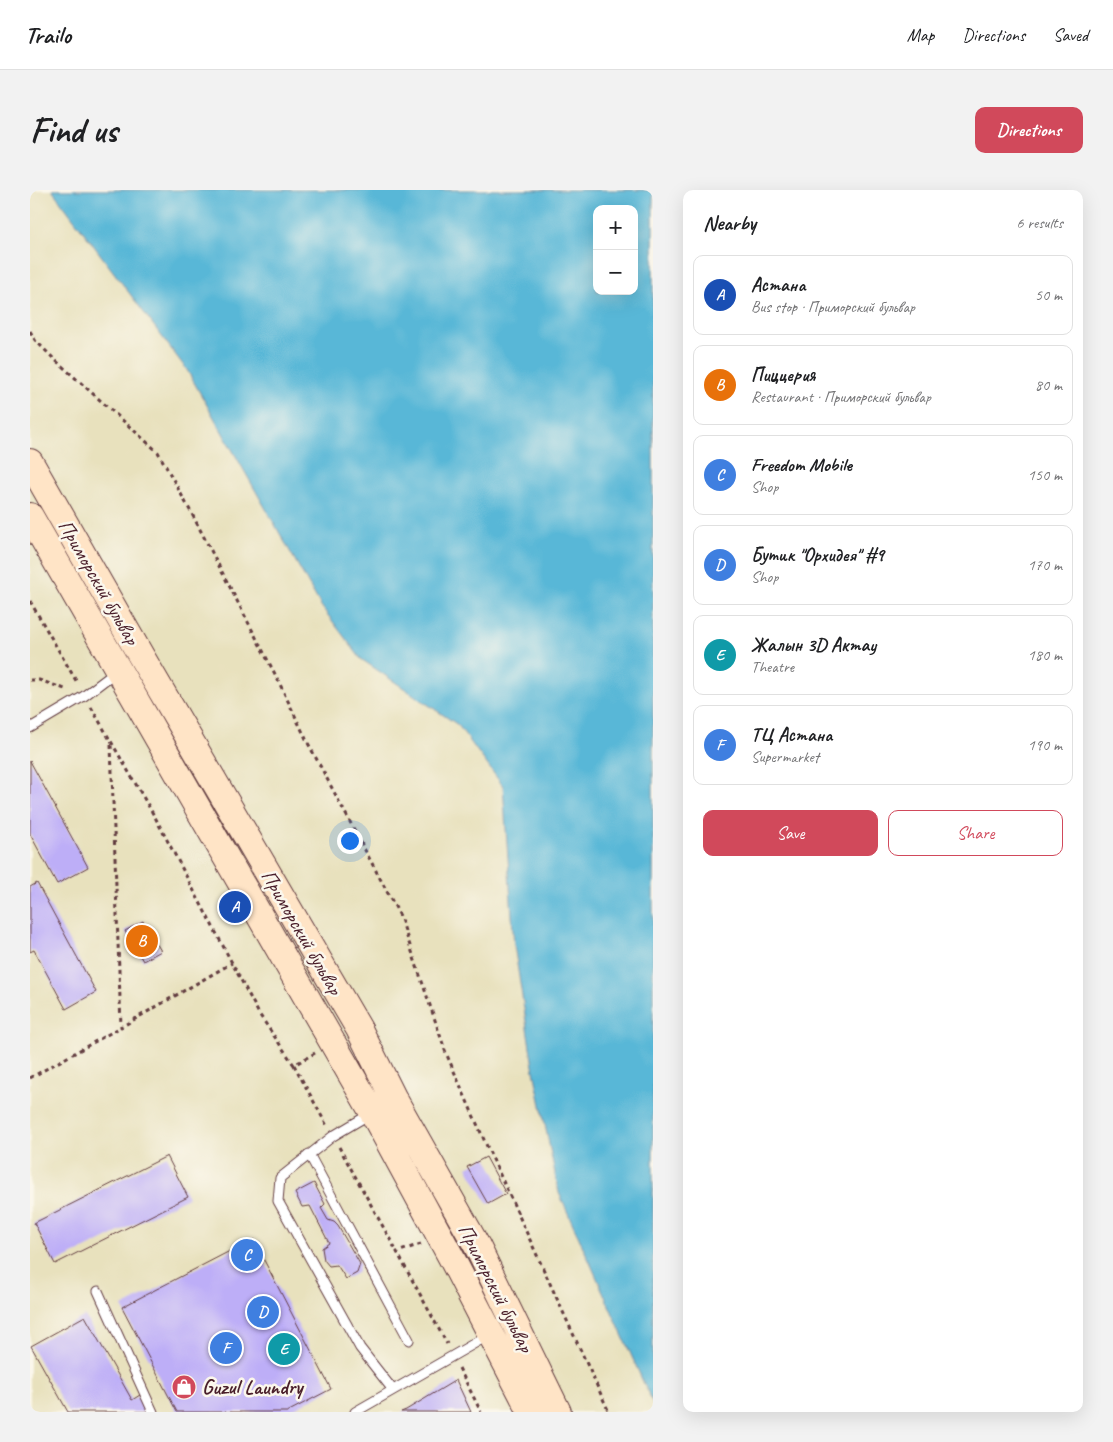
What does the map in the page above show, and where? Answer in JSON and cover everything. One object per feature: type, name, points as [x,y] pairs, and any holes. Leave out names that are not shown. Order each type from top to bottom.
[{"type":"street","name":"Приморский бульвар","points":[[30,462],[130,663],[359,1029],[383,1106],[477,1246],[558,1412]]},
{"type":"street","points":[[30,516],[130,663]]},
{"type":"street","points":[[383,1106],[440,1237],[531,1412]]},
{"type":"street","points":[[539,1372],[539,1412]]},
{"type":"lane","points":[[30,728],[84,696],[130,663]]},
{"type":"lane","points":[[383,1106],[333,1136],[280,1178],[278,1201],[360,1348],[393,1390]]},
{"type":"lane","points":[[309,1154],[409,1340]]},
{"type":"lane","points":[[98,1291],[153,1412]]},
{"type":"lane","points":[[355,1412],[492,1334]]},
{"type":"path","points":[[30,331],[35,340],[53,358],[158,452],[192,514],[276,676],[308,743],[400,916],[446,1053],[609,1412]]},
{"type":"path","points":[[30,611],[31,602]]},
{"type":"path","points":[[31,602],[156,819],[259,1014],[294,1065]]},
{"type":"path","points":[[30,680],[39,680],[84,696]]},
{"type":"path","points":[[111,742],[121,1026]]},
{"type":"path","points":[[30,1078],[232,963]]},
{"type":"path","points":[[440,1237],[396,1252],[454,1356],[481,1412]]},
{"type":"water","points":[[52,190],[653,190],[653,1404],[559,1193],[533,1066],[514,945],[503,786],[458,725],[361,659],[321,606],[187,370]]},
{"type":"building","points":[[30,761],[88,867],[57,884],[30,834]]},
{"type":"building","points":[[37,883],[96,992],[66,1009],[34,950],[30,952],[30,887]]},
{"type":"building","points":[[143,921],[161,951],[143,961],[125,931]]},
{"type":"building","points":[[167,1156],[188,1197],[55,1264],[34,1223]]},
{"type":"building","points":[[486,1157],[506,1194],[488,1204],[467,1167]]},
{"type":"building","points":[[314,1183],[325,1204],[321,1208],[328,1220],[338,1226],[360,1264],[357,1273],[346,1279],[337,1265],[329,1266],[324,1260],[322,1248],[329,1243],[310,1206],[302,1207],[295,1193]]},
{"type":"building","points":[[253,1239],[331,1389],[287,1412],[177,1412],[122,1307]]},
{"type":"building","points":[[85,1316],[132,1400],[140,1395],[150,1412],[68,1412],[31,1346]]},
{"type":"building","points":[[456,1380],[471,1412],[401,1412],[406,1410]]},
{"type":"place","name":"Астана","points":[[235,907]]},
{"type":"place","name":"Пиццерия","points":[[142,941]]},
{"type":"place","name":"Freedom Mobile","points":[[247,1255]]},
{"type":"place","name":"Бутик \"Орхидея\" #9","points":[[263,1312]]},
{"type":"place","name":"ТЦ Астана","points":[[226,1348]]},
{"type":"place","name":"Жалын 3D Актау","points":[[284,1349]]},
{"type":"place","name":"Guzul Laundry","points":[[184,1387]]}]
